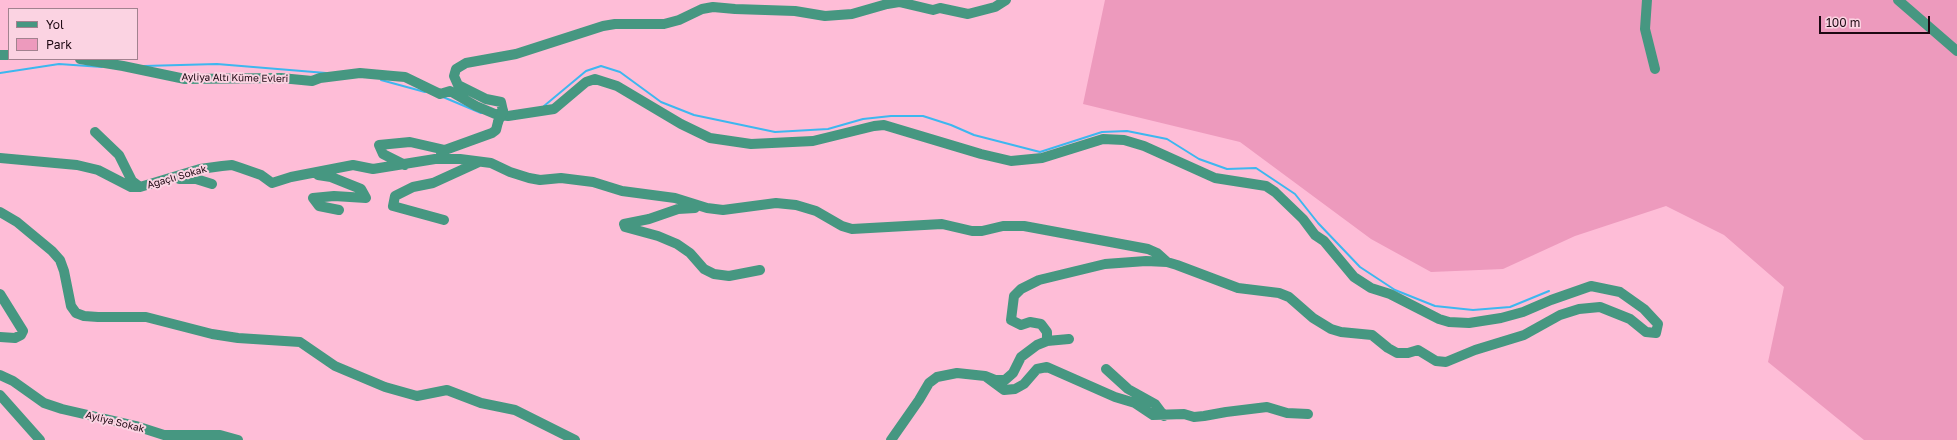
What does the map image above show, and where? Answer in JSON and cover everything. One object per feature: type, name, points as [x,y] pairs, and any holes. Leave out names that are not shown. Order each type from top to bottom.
[{"type":"street","points":[[932,0],[940,8]]},
{"type":"street","points":[[435,159],[445,150],[492,133],[496,130],[503,110],[501,102],[486,99],[458,85],[454,76],[456,69],[466,63],[516,54],[603,26],[615,24],[664,24],[679,20],[702,9],[713,6],[735,9],[795,11],[826,16],[852,14],[886,4],[899,2],[933,10],[940,8],[968,14],[995,7],[1006,0]]},
{"type":"street","points":[[1647,0],[1645,29],[1655,69]]},
{"type":"street","points":[[1898,0],[1957,51]]},
{"type":"street","name":"Ayliya Altı Küme Evleri","points":[[85,60],[185,79],[281,78],[312,81],[320,78],[360,74],[405,78],[440,94],[450,91],[476,106],[495,114],[508,116],[554,109],[586,82],[595,79],[617,86],[681,124],[710,138],[751,144],[813,141],[874,126],[884,125],[981,154],[1011,161],[1042,158],[1103,139],[1124,140],[1144,146],[1215,178],[1266,186],[1275,192],[1303,219],[1315,235],[1324,241],[1354,277],[1370,288],[1390,294],[1439,319],[1449,322],[1470,323],[1501,318],[1523,312],[1551,300],[1591,286],[1620,292],[1644,309],[1658,324],[1656,333],[1646,332],[1630,319],[1600,307],[1579,309],[1560,315],[1524,335],[1475,350],[1446,362],[1436,361],[1418,350],[1408,353],[1397,353],[1388,348],[1372,334],[1341,332],[1331,329],[1313,318],[1289,297],[1279,293],[1238,288],[1167,262]]},
{"type":"street","points":[[94,132],[120,155],[132,181],[140,188]]},
{"type":"street","points":[[405,165],[383,154],[379,145],[410,142],[445,150]]},
{"type":"street","name":"Ağaçlı Sokak","points":[[0,158],[77,165],[98,170],[131,187],[140,188],[200,169],[232,165],[261,175],[272,183],[291,177],[312,174]]},
{"type":"street","points":[[312,174],[353,165],[373,169],[435,159],[481,161],[492,163],[510,172],[529,178],[540,180],[561,178],[593,182],[617,190],[675,198],[707,208]]},
{"type":"street","points":[[444,220],[393,206],[395,196],[413,187],[433,183],[481,161]]},
{"type":"street","points":[[312,174],[332,177],[361,189],[366,198],[334,196],[313,198],[319,206],[339,210]]},
{"type":"street","points":[[170,178],[196,179],[212,184]]},
{"type":"street","points":[[760,270],[729,276],[714,274],[704,269],[690,253],[677,244],[658,236],[625,227],[624,224],[649,220],[683,208],[707,208],[722,210],[776,203],[796,205],[816,211],[842,226],[852,229],[942,224],[982,232],[1003,226],[1024,226],[1148,249],[1157,253],[1167,262]]},
{"type":"street","points":[[0,212],[17,222],[52,251],[60,260],[64,271],[70,306],[76,313],[84,316],[98,317],[146,317],[212,334],[238,338],[300,342],[335,366],[385,387],[417,396],[446,390],[481,403],[515,410],[575,440]]},
{"type":"street","points":[[1047,341],[1047,332],[1041,324],[1030,322],[1021,325],[1011,320],[1014,296],[1030,283],[1105,264],[1146,260],[1167,262]]},
{"type":"street","points":[[0,294],[22,331],[21,335],[15,338],[0,337]]},
{"type":"street","points":[[891,440],[919,400],[928,383],[937,377],[957,373],[985,376],[995,380],[1006,380],[1013,373],[1021,358],[1037,345],[1047,341],[1069,339]]},
{"type":"street","points":[[985,376],[1004,390],[1015,389],[1024,384],[1037,369],[1047,367],[1057,370],[1115,397],[1135,403],[1153,415],[1164,416],[1184,414],[1194,417],[1267,407],[1287,413],[1308,414]]},
{"type":"street","points":[[1106,369],[1128,389],[1155,404],[1164,416]]},
{"type":"street","name":"Ayliya Sokak","points":[[0,375],[13,381],[44,403],[62,409],[136,426],[164,435],[220,435],[238,440]]},
{"type":"street","points":[[0,395],[40,440]]},
{"type":"green space","points":[[1105,0],[1957,0],[1957,440],[1864,440],[1768,362],[1784,287],[1724,235],[1666,206],[1575,236],[1503,269],[1431,272],[1371,239],[1240,142],[1083,104]]},
{"type":"waterway","points":[[0,73],[59,64],[102,67]]},
{"type":"waterway","points":[[144,66],[217,64],[326,73]]},
{"type":"waterway","points":[[544,106],[586,71],[601,66],[620,72],[661,102],[694,115],[775,132],[828,129],[863,119],[891,116],[923,116],[951,125],[974,135],[1040,152],[1102,132],[1127,131],[1167,139],[1199,159],[1227,169],[1256,168],[1295,194],[1318,223],[1360,267],[1395,290],[1435,306],[1473,310],[1510,307],[1549,291]]},
{"type":"waterway","points":[[381,80],[425,92]]},
{"type":"waterway","points":[[443,97],[481,113]]}]
